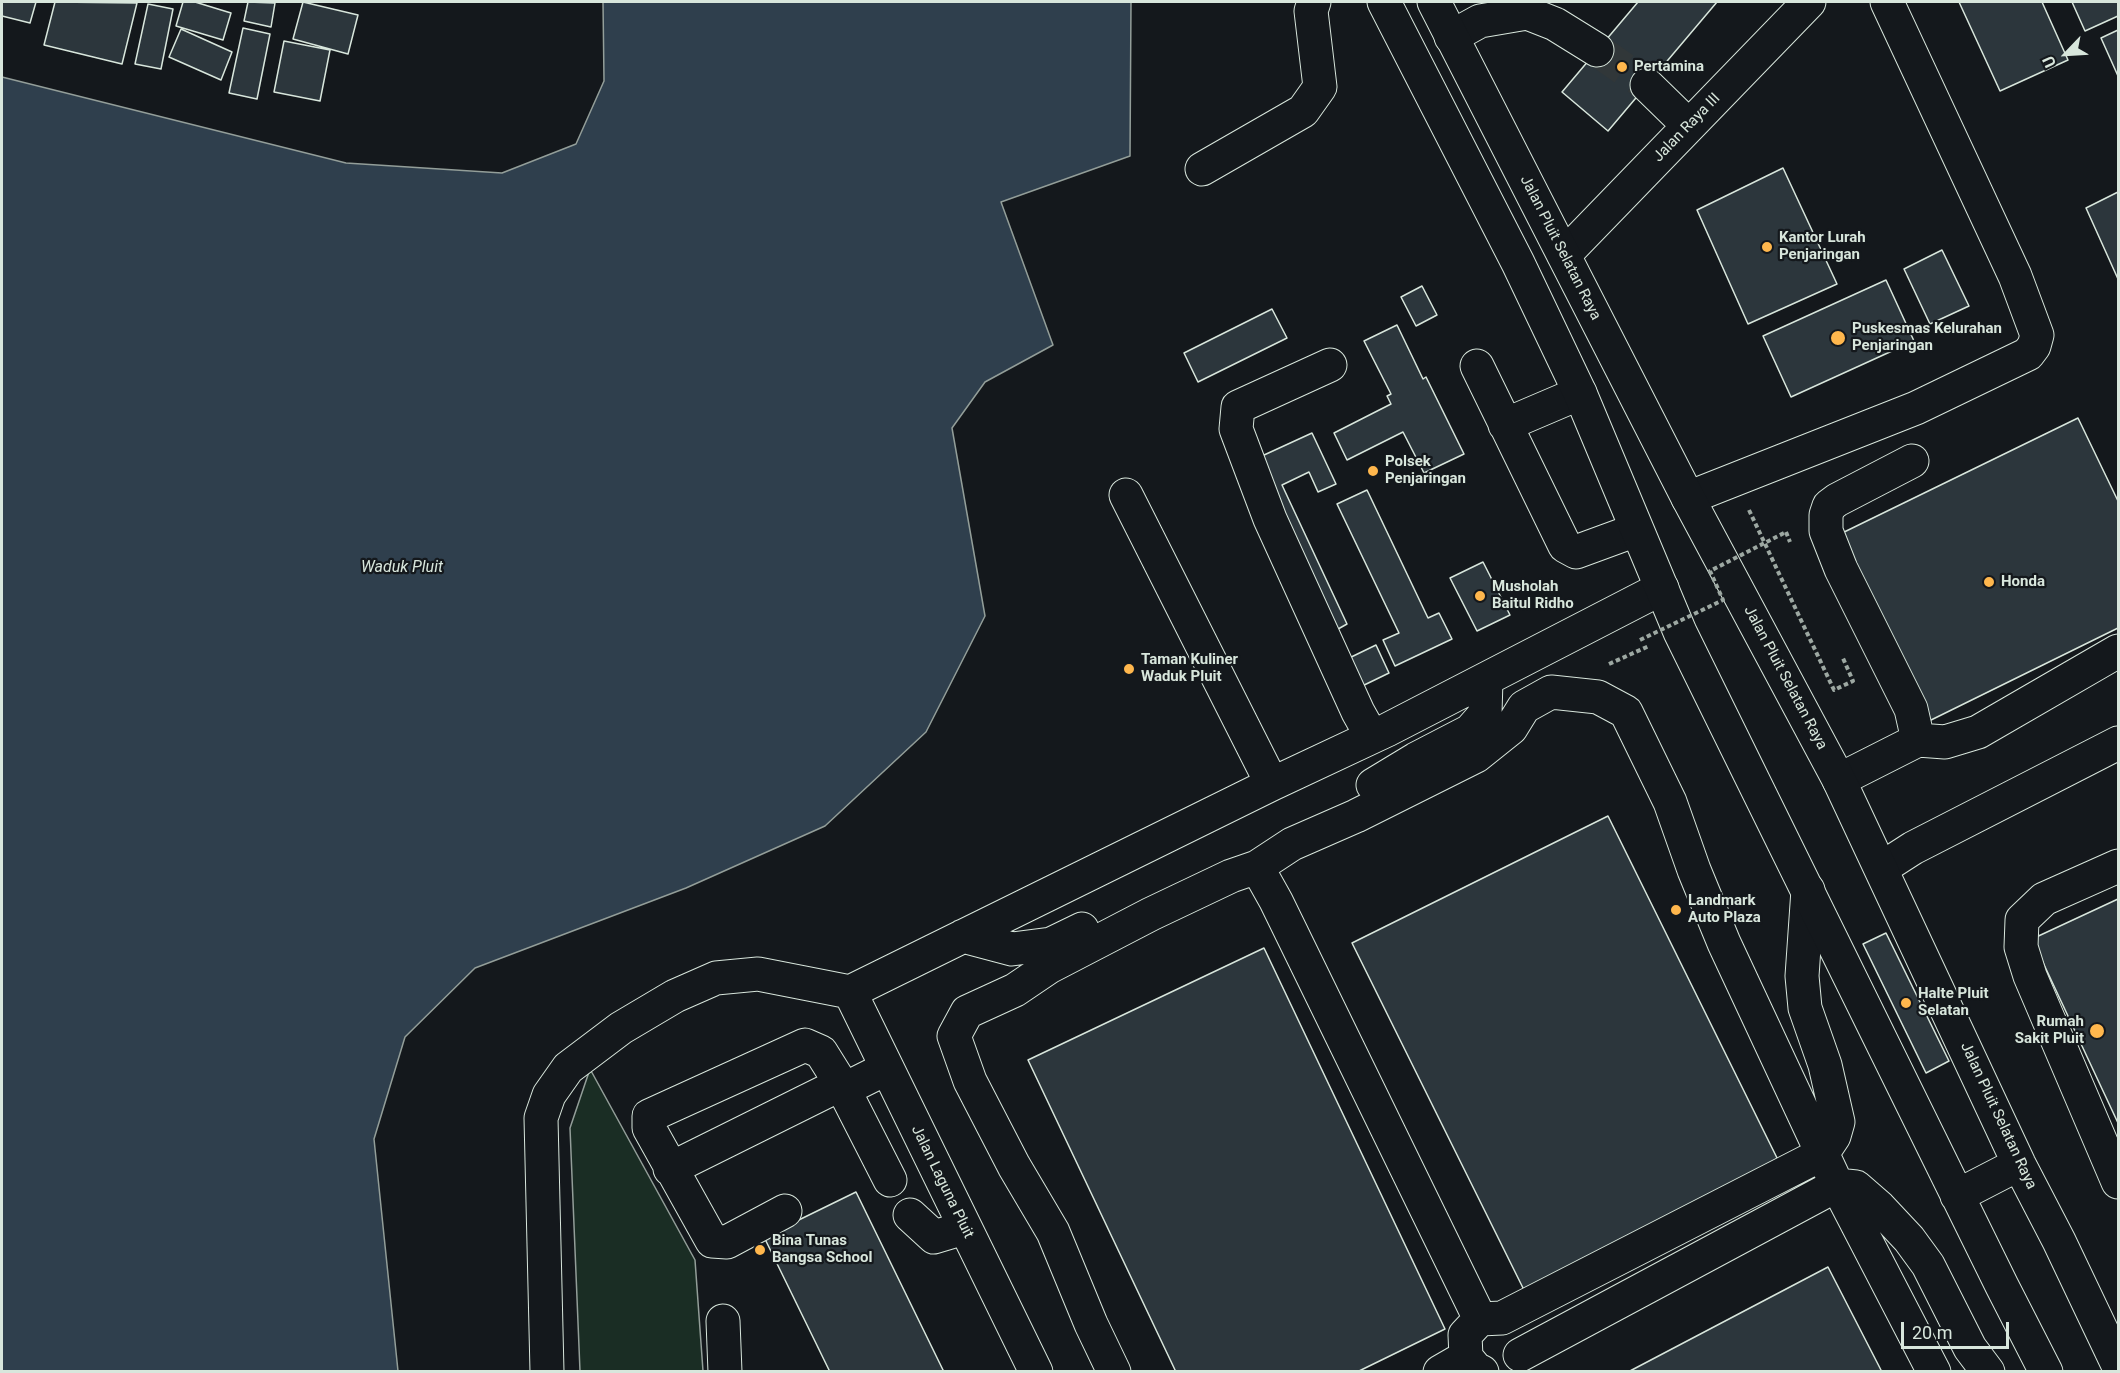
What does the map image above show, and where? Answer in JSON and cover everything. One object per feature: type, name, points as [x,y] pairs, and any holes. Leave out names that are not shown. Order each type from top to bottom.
[{"type":"main road","points":[[1202,169],[1303,111],[1320,87],[1311,11],[1314,2]]},
{"type":"main road","points":[[1383,2],[1518,263],[1580,393],[1680,632],[1957,1196],[2046,1371]]},
{"type":"main road","name":"Jalan Pluit Selatan Raya","points":[[1434,2],[1688,498],[1839,780],[2019,1164],[2059,1241],[2118,1365]]},
{"type":"main road","name":"Jalan Raya III","points":[[1564,255],[1809,2]]},
{"type":"main road","points":[[1688,498],[1916,408],[2028,354],[2034,346],[2037,335],[2015,276],[1887,2]]},
{"type":"main road","points":[[1451,37],[1480,21],[1527,14],[1555,24],[1597,50]]},
{"type":"main road","points":[[1647,85],[1689,126]]},
{"type":"main road","points":[[1330,365],[1238,407],[1236,429],[1270,519],[1358,712],[1372,737]]},
{"type":"main road","points":[[1477,366],[1565,546],[1576,552],[1636,530]]},
{"type":"main road","points":[[1505,425],[1580,393]]},
{"type":"main road","points":[[1912,461],[1829,506],[1825,523],[1841,570],[1911,709],[1918,740]]},
{"type":"main road","points":[[1126,495],[1272,784]]},
{"type":"main road","points":[[547,1371],[541,1118],[549,1095],[568,1068],[621,1028],[675,996],[716,978],[758,974],[850,992],[1372,737],[1662,588]]},
{"type":"main road","points":[[1839,780],[1918,740],[1945,742],[1978,732],[2118,651]]},
{"type":"main road","points":[[1293,844],[1298,823],[1314,811],[1350,798],[1416,759],[1470,731],[1485,714],[1486,679]]},
{"type":"main road","points":[[1114,1371],[1090,1324],[1053,1232],[1014,1166],[970,1081],[954,1036],[967,1012],[1014,990],[1049,967],[1151,914],[1244,871],[1293,844],[1356,816],[1476,756],[1511,728],[1524,707],[1551,692],[1598,697],[1626,712],[1670,802],[1694,870],[1724,943],[1822,1154],[1934,1371]]},
{"type":"main road","points":[[1882,868],[1913,848],[2118,743]]},
{"type":"main road","points":[[963,936],[1012,949],[1051,944],[1124,908],[1196,868],[1216,865],[1244,871],[1276,901],[1491,1318],[1515,1327],[1521,1340],[1508,1367]]},
{"type":"main road","points":[[2118,866],[2043,898],[2022,920],[2021,947],[2030,976],[2118,1182]]},
{"type":"main road","points":[[1463,1367],[1465,1335],[1491,1318],[1822,1154],[1834,1136],[1838,1122],[1825,1065],[1805,1008],[1802,976],[1808,890]]},
{"type":"main road","name":"Jalan Laguna Pluit","points":[[850,992],[1036,1371]]},
{"type":"main road","points":[[785,1211],[727,1242],[712,1241],[649,1128],[649,1116],[805,1045],[821,1052],[841,1084],[890,1180]]},
{"type":"main road","points":[[670,1169],[841,1084],[853,1085],[887,1068]]},
{"type":"main road","points":[[868,1140],[912,1120]]},
{"type":"main road","points":[[1957,1196],[2019,1164]]},
{"type":"main road","points":[[1508,1367],[1837,1185],[1856,1187],[1879,1207],[1909,1239],[1928,1264],[1970,1348],[1988,1371]]},
{"type":"main road","points":[[910,1215],[934,1237],[964,1228]]},
{"type":"main road","points":[[723,1321],[725,1371]]},
{"type":"path","points":[[1747,506],[1834,690],[1853,681],[1839,649]]},
{"type":"path","points":[[1631,644],[1723,600],[1710,571],[1786,532],[1791,543]]},
{"type":"path","points":[[1604,656],[1609,664],[1652,644]]},
{"type":"green space","points":[[590,1069],[695,1260],[703,1371],[580,1371],[570,1128]]},
{"type":"water","name":"Waduk Pluit","points":[[603,2],[1131,2],[1130,156],[1001,202],[1053,345],[985,382],[952,428],[985,616],[926,732],[825,826],[686,888],[475,968],[405,1037],[374,1139],[398,1371],[2,1371],[2,77],[346,163],[502,173],[576,144],[604,81]]},
{"type":"building","points":[[2,2],[36,2],[30,23],[2,16]]},
{"type":"building","points":[[55,2],[137,3],[122,64],[44,45]]},
{"type":"building","points":[[183,2],[195,2],[231,13],[223,40],[176,26]]},
{"type":"building","points":[[248,2],[275,3],[271,27],[244,21]]},
{"type":"building","points":[[303,2],[358,15],[348,54],[293,39]]},
{"type":"building","name":"Pertamina","points":[[1638,2],[1717,2],[1608,131],[1562,92]]},
{"type":"building","points":[[1959,2],[2042,2],[2068,60],[2000,91]]},
{"type":"building","points":[[2072,2],[2118,2],[2118,16],[2085,31]]},
{"type":"building","points":[[148,4],[173,9],[161,69],[135,64]]},
{"type":"building","points":[[243,28],[270,34],[257,99],[229,93]]},
{"type":"building","points":[[181,29],[232,52],[221,80],[169,57]]},
{"type":"building","points":[[2118,30],[2118,76],[2101,38]]},
{"type":"building","points":[[284,41],[330,50],[320,101],[274,92]]},
{"type":"building","name":"Kantor Lurah Penjaringan","points":[[1783,168],[1837,284],[1748,324],[1697,210]]},
{"type":"building","points":[[2118,192],[2118,279],[2086,208]]},
{"type":"building","points":[[1942,250],[1969,306],[1930,324],[1904,269]]},
{"type":"building","name":"Puskesmas Kelurahan Penjaringan","points":[[1886,280],[1914,341],[1791,397],[1763,336]]},
{"type":"building","points":[[1422,286],[1437,315],[1416,326],[1401,297]]},
{"type":"building","points":[[1272,309],[1287,338],[1198,382],[1184,353]]},
{"type":"building","points":[[1397,325],[1423,379],[1426,377],[1464,454],[1424,473],[1403,432],[1347,460],[1334,433],[1391,404],[1387,396],[1391,394],[1364,341]]},
{"type":"building","name":"Honda","points":[[2078,418],[2118,501],[2118,628],[1927,722],[1836,536]]},
{"type":"building","points":[[1312,433],[1336,484],[1318,492],[1309,472],[1282,485],[1347,624],[1331,633],[1251,461]]},
{"type":"building","points":[[1367,490],[1428,618],[1439,613],[1452,639],[1395,666],[1383,640],[1399,633],[1337,504]]},
{"type":"building","name":"Musholah Baitul Ridho","points":[[1483,562],[1510,615],[1477,631],[1450,578]]},
{"type":"building","points":[[1376,645],[1389,673],[1356,689],[1343,661]]},
{"type":"building","points":[[1608,816],[1781,1166],[1525,1292],[1352,943]]},
{"type":"building","name":"Rumah Sakit Pluit","points":[[2118,899],[2118,1123],[2032,939]]},
{"type":"building","name":"Halte Pluit Selatan","points":[[1886,933],[1949,1061],[1926,1073],[1863,944]]},
{"type":"building","points":[[1264,948],[1445,1329],[1357,1372],[1176,1372],[1028,1060]]},
{"type":"building","points":[[856,1192],[944,1372],[830,1372],[764,1237]]},
{"type":"building","points":[[1828,1267],[1882,1372],[1628,1372]]},
{"type":"tunnel","points":[[1597,50],[1647,85]]},
{"type":"place","name":"Pertamina","points":[[1622,67]]},
{"type":"place","name":"Kantor Lurah Penjaringan","points":[[1767,247]]},
{"type":"place","name":"Puskesmas Kelurahan Penjaringan","points":[[1838,338]]},
{"type":"place","name":"Polsek Penjaringan","points":[[1373,471]]},
{"type":"place","name":"Honda","points":[[1989,582]]},
{"type":"place","name":"Musholah Baitul Ridho","points":[[1480,596]]},
{"type":"place","name":"Taman Kuliner Waduk Pluit","points":[[1129,669]]},
{"type":"place","name":"Landmark Auto Plaza","points":[[1676,910]]},
{"type":"place","name":"Halte Pluit Selatan","points":[[1906,1003]]},
{"type":"place","name":"Rumah Sakit Pluit","points":[[2097,1031]]},
{"type":"place","name":"Bina Tunas Bangsa School","points":[[760,1250]]}]
